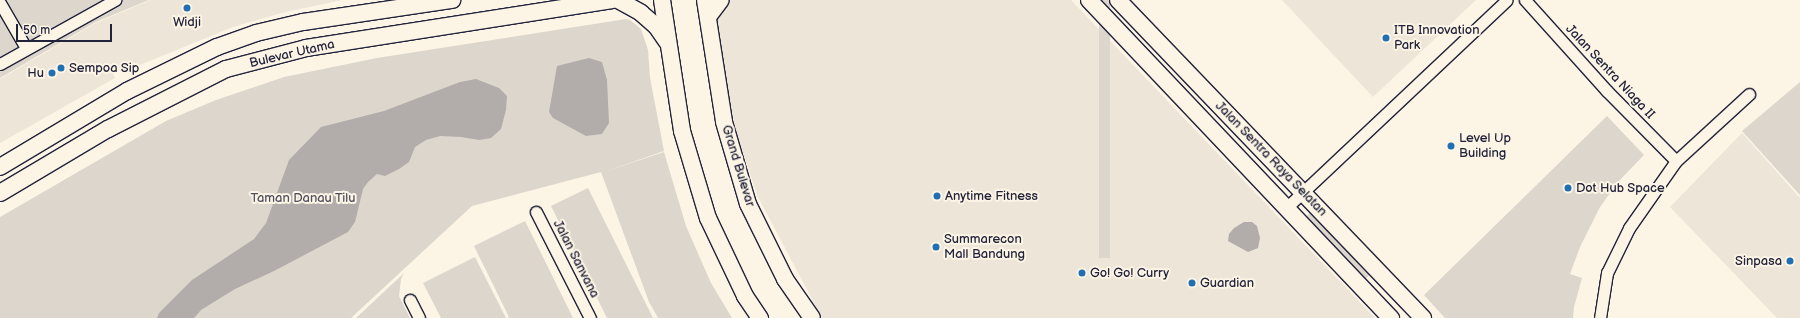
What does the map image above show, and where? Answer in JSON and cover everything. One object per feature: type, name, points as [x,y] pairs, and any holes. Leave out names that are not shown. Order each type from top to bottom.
[{"type":"street","name":"Bulevar Utama","points":[[0,167],[127,91],[217,47],[256,33],[303,22],[452,0]]},
{"type":"street","name":"Bulevar Utama","points":[[0,193],[108,129],[226,69],[314,47],[612,0]]},
{"type":"street","points":[[618,0],[641,13],[656,26],[668,43]]},
{"type":"street","points":[[662,0],[682,131],[708,218],[745,296],[760,318]]},
{"type":"street","name":"Grand Bulevar","points":[[705,0],[724,122],[748,204],[785,279],[812,318]]},
{"type":"street","points":[[708,17],[721,0]]},
{"type":"street","name":"Jalan Sentra Raya Selatan","points":[[1089,0],[1391,318]]},
{"type":"street","name":"Jalan Sentra Raya Selatan","points":[[1118,0],[1423,318]]},
{"type":"street","points":[[1286,208],[1507,0]]},
{"type":"street","name":"Jalan Sentra Niaga II","points":[[1525,0],[1607,91],[1676,161]]},
{"type":"street","points":[[0,64],[108,1]]},
{"type":"street","points":[[0,3],[26,48]]},
{"type":"street","points":[[256,33],[266,58]]},
{"type":"street","points":[[217,47],[226,69]]},
{"type":"street","points":[[1600,318],[1607,273],[1629,228],[1676,161],[1749,94]]},
{"type":"street","name":"Jalan Sanvana","points":[[536,212],[590,318]]},
{"type":"street","points":[[410,300],[419,318]]},
{"type":"shaded area","points":[[151,0],[343,0],[285,12],[233,27],[135,67],[132,64],[113,73],[115,78],[0,143],[0,79],[96,23]]},
{"type":"shaded area","name":"Summarecon Mall Bandung","points":[[731,0],[1071,0],[1375,318],[822,318],[758,197],[737,135],[715,31],[719,14]]},
{"type":"shaded area","points":[[1282,0],[1476,0],[1373,97]]},
{"type":"shaded area","points":[[589,58],[602,62],[607,80],[609,123],[602,134],[586,136],[553,118],[549,112],[557,66]]},
{"type":"shaded area","points":[[476,79],[499,88],[507,96],[506,110],[501,129],[491,138],[479,140],[440,136],[426,140],[415,147],[409,162],[385,176],[377,174],[368,182],[363,189],[355,222],[348,232],[274,271],[235,289],[201,310],[194,318],[157,318],[159,313],[192,280],[254,239],[266,223],[289,160],[321,127],[384,111],[460,82]]},
{"type":"shaded area","points":[[1742,133],[1800,198],[1800,318],[1777,318],[1670,207]]},
{"type":"shaded area","points":[[1244,222],[1252,222],[1257,226],[1260,238],[1258,248],[1248,252],[1228,241],[1229,234],[1234,228]]},
{"type":"green space","points":[[0,0],[149,0],[96,22],[0,78]]},
{"type":"green space","points":[[1099,0],[1110,0],[1110,258],[1099,258]]},
{"type":"green space","name":"Taman Danau Tilu","points":[[626,19],[630,20],[641,29],[648,50],[650,78],[664,151],[604,172],[664,152],[686,226],[711,283],[732,318],[658,318],[649,302],[601,172],[472,206],[351,318],[0,318],[0,217],[166,121],[216,100],[284,77],[377,58]]},
{"type":"green space","points":[[1800,82],[1800,195],[1742,131]]},
{"type":"green space","points":[[1607,116],[1644,155],[1618,182],[1600,207],[1580,247],[1570,274],[1582,278],[1574,307],[1573,318],[1445,318],[1424,295]]},
{"type":"green space","points":[[588,188],[653,318],[607,318],[551,206]]},
{"type":"green space","points":[[1311,212],[1371,274],[1364,280],[1305,218]]},
{"type":"green space","points":[[525,221],[573,318],[509,318],[474,246]]},
{"type":"green space","points":[[475,257],[506,318],[441,318],[423,283]]},
{"type":"green space","points":[[404,273],[401,279],[399,296],[410,318],[356,318]]},
{"type":"place","name":"Widji","points":[[187,8]]},
{"type":"place","name":"ITB Innovation Park","points":[[1386,38]]},
{"type":"place","name":"Sempoa Sip","points":[[61,68]]},
{"type":"place","name":"Hu","points":[[52,73]]},
{"type":"place","name":"Level Up Building","points":[[1451,146]]},
{"type":"place","name":"Dot Hub Space","points":[[1568,188]]},
{"type":"place","name":"Anytime Fitness","points":[[937,196]]},
{"type":"place","name":"Summarecon Mall Bandung","points":[[936,247]]},
{"type":"place","name":"Sinpasa","points":[[1790,261]]},
{"type":"place","name":"Go! Go! Curry","points":[[1082,273]]},
{"type":"place","name":"Guardian","points":[[1192,283]]}]
